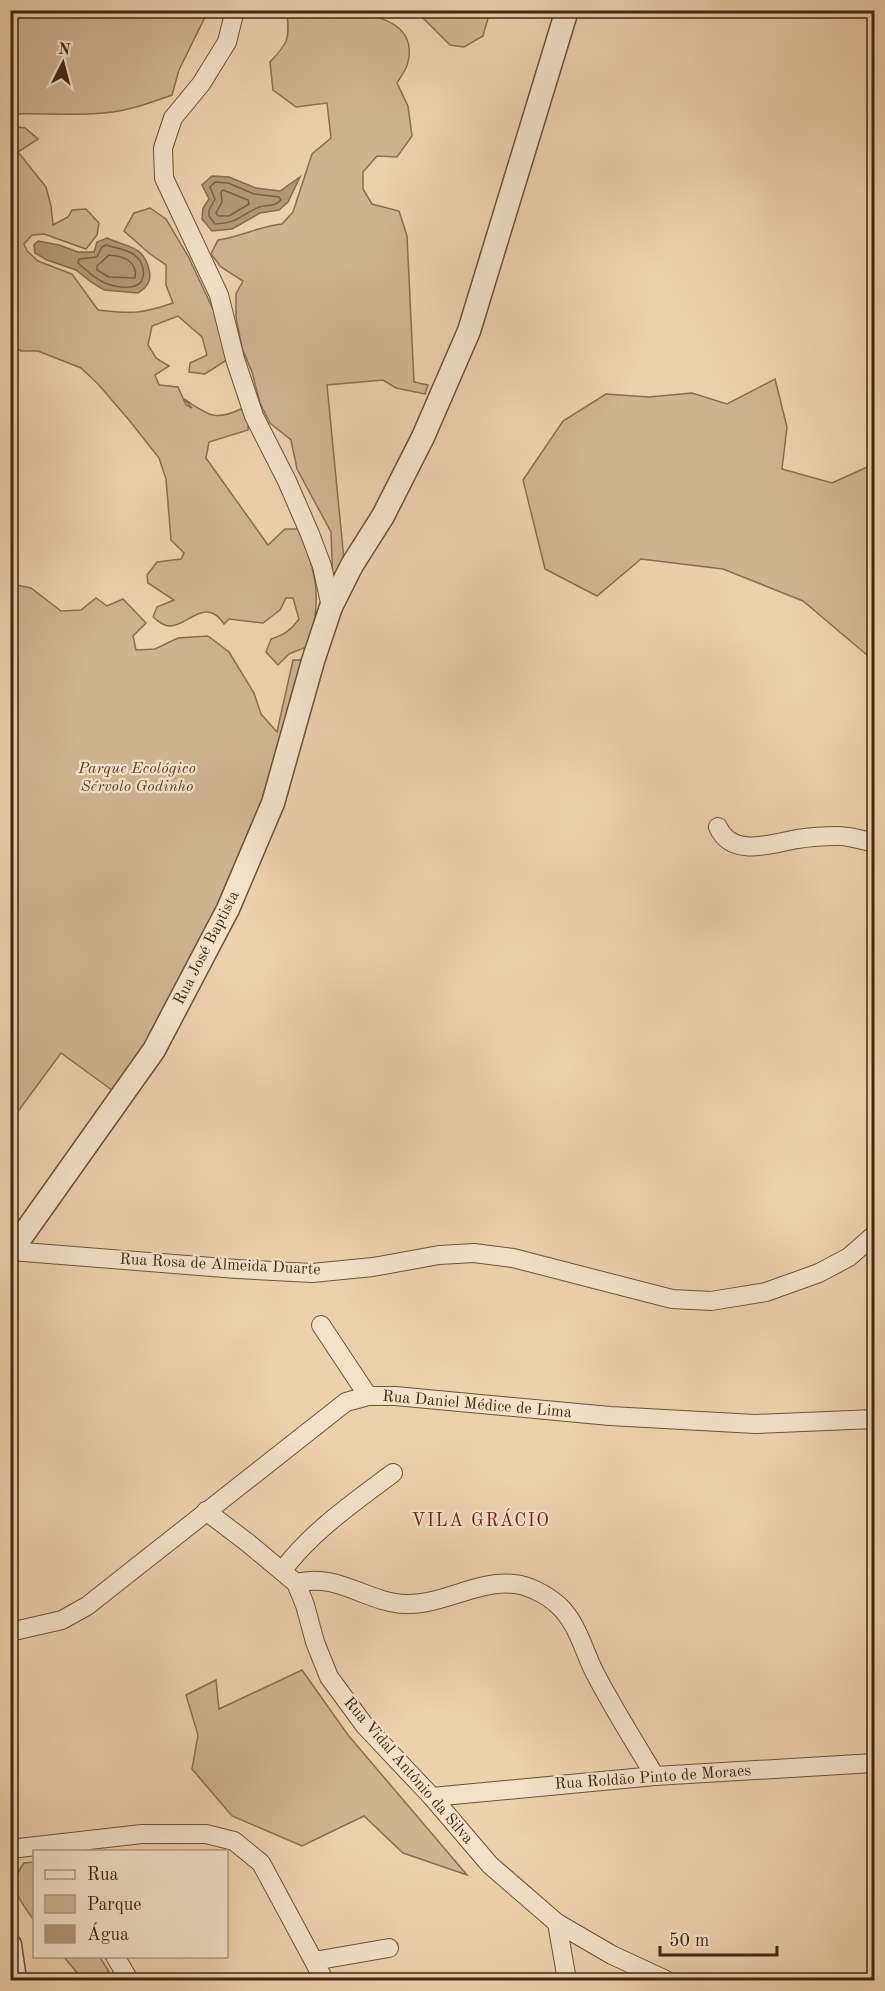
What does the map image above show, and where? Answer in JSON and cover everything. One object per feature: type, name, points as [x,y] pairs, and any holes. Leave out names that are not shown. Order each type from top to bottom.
[{"type":"street","points":[[235,10],[226,42],[201,84],[173,118],[163,148],[164,178],[219,296],[235,359],[254,416],[287,481],[310,534],[322,566],[331,607]]},
{"type":"street","name":"Rua José Baptista","points":[[11,1252],[154,1050],[228,909],[273,803],[313,660],[331,607],[352,565],[383,516],[423,436],[469,331],[567,10]]},
{"type":"street","points":[[718,827],[722,836],[730,843],[745,847],[840,836],[874,843]]},
{"type":"street","name":"Rua Rosa de Almeida Duarte","points":[[11,1252],[312,1273],[373,1267],[439,1255],[474,1253],[513,1258],[672,1299],[711,1301],[766,1292],[819,1273],[849,1257],[874,1235]]},
{"type":"street","points":[[321,1325],[368,1396]]},
{"type":"street","name":"Rua Daniel Médice de Lima","points":[[10,1632],[62,1620],[87,1606],[346,1402],[368,1396],[395,1396],[610,1416],[755,1424],[874,1419]]},
{"type":"street","points":[[289,1577],[297,1551],[324,1526],[393,1473]]},
{"type":"street","points":[[206,1511],[289,1577],[322,1580],[343,1585],[385,1600],[404,1604],[424,1603],[493,1585],[514,1584],[531,1588],[558,1605],[574,1625],[595,1675],[622,1724],[655,1776]]},
{"type":"street","name":"Rua Vidal Antônio da Silva","points":[[289,1577],[304,1605],[329,1677],[365,1726],[432,1797],[490,1865],[556,1923],[612,1955],[666,1980]]},
{"type":"street","name":"Rua Roldão Pinto de Moraes","points":[[432,1797],[655,1776],[874,1763]]},
{"type":"street","points":[[10,1849],[59,1847],[142,1834],[206,1834],[234,1841],[261,1863],[324,1980]]},
{"type":"street","points":[[556,1923],[567,1980]]},
{"type":"street","points":[[10,1945],[15,1980]]},
{"type":"street","points":[[314,1961],[389,1948]]},
{"type":"street","points":[[116,1958],[129,1980]]},
{"type":"green space","points":[[10,11],[208,11],[179,70],[172,95],[113,112],[11,114]]},
{"type":"green space","points":[[287,11],[366,14],[385,20],[400,29],[408,43],[408,62],[397,83],[408,106],[412,136],[397,157],[377,156],[363,172],[363,189],[372,204],[399,211],[407,236],[414,382],[428,385],[425,394],[396,388],[383,380],[327,385],[345,570],[333,588],[331,532],[297,469],[291,440],[270,423],[260,403],[252,372],[242,348],[236,317],[236,294],[243,281],[221,267],[211,254],[218,240],[282,224],[293,212],[312,154],[331,138],[327,103],[296,107],[273,90],[270,62],[287,39]]},
{"type":"green space","points":[[416,11],[490,11],[483,36],[464,47],[450,45]]},
{"type":"green space","points":[[10,126],[25,128],[38,139],[18,152],[46,187],[53,225],[68,217],[72,210],[86,209],[99,223],[97,235],[86,249],[44,234],[32,235],[24,244],[27,251],[38,261],[72,274],[98,310],[136,312],[173,303],[166,285],[166,265],[124,231],[134,213],[150,208],[166,219],[188,256],[226,337],[228,359],[205,374],[189,372],[190,363],[207,355],[202,337],[178,316],[152,326],[148,345],[156,358],[169,366],[155,375],[159,385],[178,387],[186,405],[192,408],[184,399],[205,412],[217,416],[241,409],[249,417],[248,430],[209,442],[206,458],[268,545],[285,529],[299,529],[316,586],[313,629],[309,646],[289,654],[278,665],[266,652],[271,639],[287,632],[299,619],[293,598],[286,598],[280,610],[263,623],[229,619],[224,624],[208,612],[171,626],[153,617],[157,607],[174,600],[148,583],[147,575],[157,562],[181,559],[184,553],[171,540],[166,479],[159,458],[98,384],[81,368],[38,351],[21,351],[11,345]]},
{"type":"green space","points":[[775,379],[787,427],[782,469],[832,483],[874,464],[874,661],[803,601],[723,569],[641,559],[597,596],[545,569],[523,480],[563,421],[606,394],[649,397],[692,393],[727,404]]},
{"type":"green space","name":"Parque Ecológico Sérvolo Godinho","points":[[11,584],[31,588],[61,611],[81,610],[96,598],[107,606],[123,599],[146,623],[133,636],[136,650],[155,649],[178,638],[208,636],[229,652],[254,693],[261,714],[277,732],[293,660],[304,660],[275,771],[209,934],[116,1093],[61,1053],[11,1121]]},
{"type":"green space","points":[[302,1670],[348,1735],[467,1875],[403,1853],[364,1816],[302,1846],[232,1816],[192,1769],[198,1735],[186,1695],[216,1680],[219,1709]]},
{"type":"green space","points":[[33,1862],[33,1919],[17,1893],[16,1879],[24,1863]]},
{"type":"green space","points":[[65,1958],[101,1958],[114,1980],[83,1980]]},
{"type":"water","points":[[212,176],[229,177],[256,188],[280,191],[300,177],[288,202],[279,210],[260,213],[232,229],[212,231],[202,219],[203,208],[209,199],[202,185]]},
{"type":"water","points":[[107,238],[139,251],[147,262],[149,281],[138,293],[104,290],[76,270],[47,260],[35,253],[34,245],[38,241],[78,252],[94,252],[97,242]]},
{"type":"district","name":"VILA GRÁCIO","points":[[481,1521]]}]
